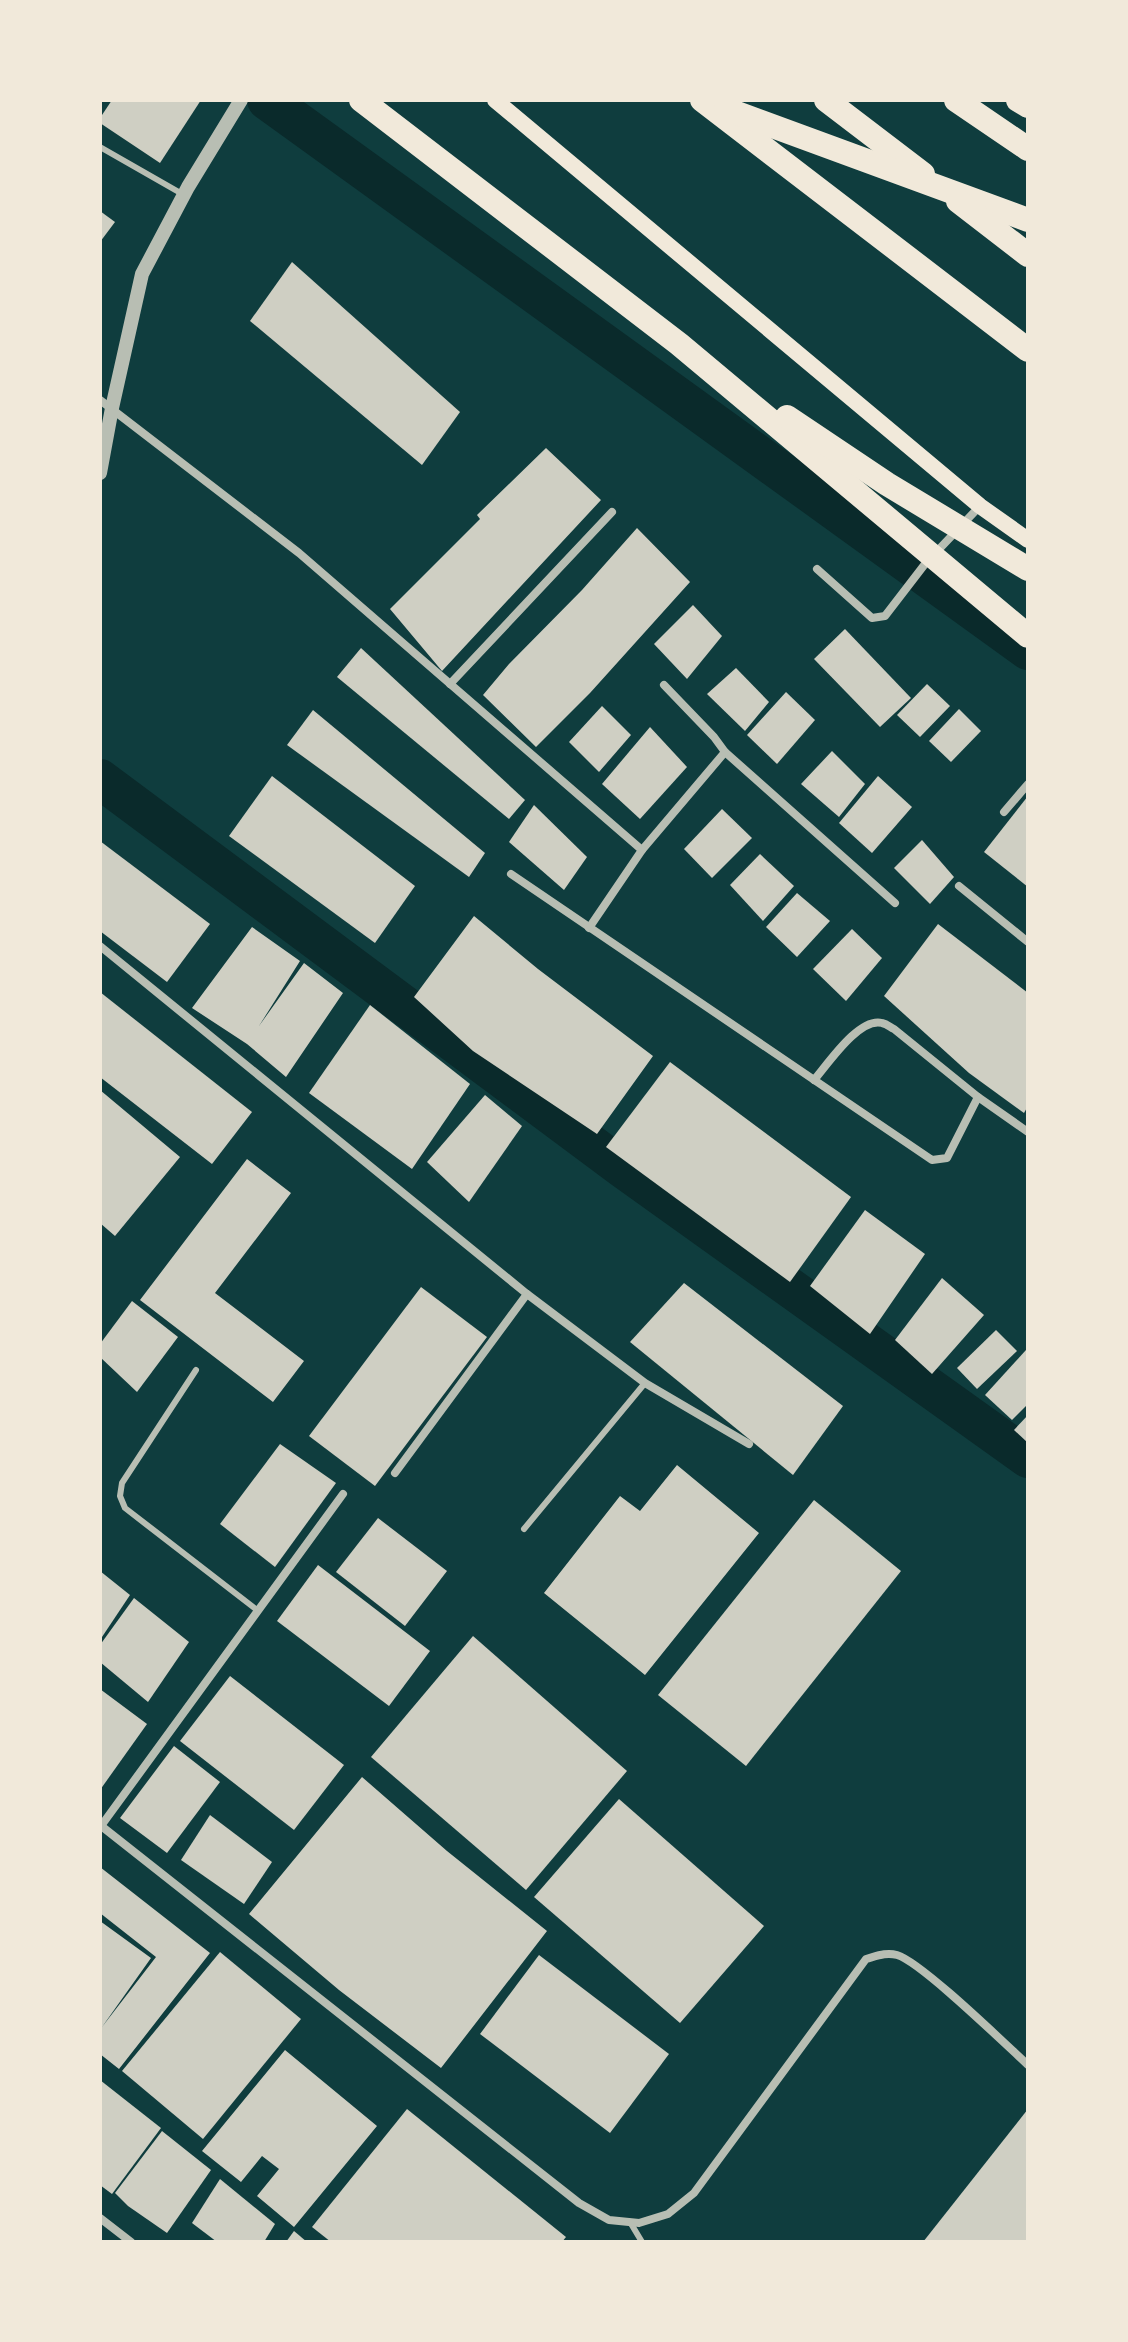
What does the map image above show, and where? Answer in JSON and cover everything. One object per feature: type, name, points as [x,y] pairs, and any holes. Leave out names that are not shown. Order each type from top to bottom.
[{"type":"highway","points":[[361,100],[679,344],[1028,636]]},
{"type":"highway","points":[[702,100],[1028,220]]},
{"type":"highway","points":[[702,100],[1028,350]]},
{"type":"highway","points":[[826,100],[1028,255]]},
{"type":"highway","points":[[956,100],[1028,149]]},
{"type":"highway","points":[[1018,100],[1028,106]]},
{"type":"highway","points":[[679,344],[887,484],[1028,569]]},
{"type":"main road","points":[[495,100],[980,506],[1028,540]]},
{"type":"street","points":[[100,472],[106,404],[142,274],[184,195],[241,100]]},
{"type":"street","points":[[106,404],[299,553],[642,850]]},
{"type":"street","points":[[817,569],[872,618],[885,616],[925,564],[980,506]]},
{"type":"street","points":[[450,684],[612,512]]},
{"type":"street","points":[[664,685],[725,752],[895,903]]},
{"type":"street","points":[[589,928],[642,850],[725,752]]},
{"type":"street","points":[[1004,812],[1028,784]]},
{"type":"street","points":[[511,874],[932,1160],[947,1158],[978,1097]]},
{"type":"street","points":[[959,886],[1028,942]]},
{"type":"street","points":[[100,946],[527,1294],[645,1383],[749,1444]]},
{"type":"street","points":[[814,1080],[857,1031],[870,1024],[881,1023],[894,1029],[978,1097],[1028,1132]]},
{"type":"street","points":[[395,1473],[527,1294]]},
{"type":"street","points":[[343,1494],[100,1826],[579,2203],[609,2220],[639,2223],[668,2214],[694,2193],[866,1959],[886,1953],[900,1956],[925,1973],[1028,2065]]},
{"type":"street","points":[[100,2218],[131,2242]]},
{"type":"lane","points":[[100,147],[184,195]]},
{"type":"lane","points":[[196,1370],[122,1483],[120,1496],[125,1508],[257,1610]]},
{"type":"lane","points":[[524,1529],[645,1383]]},
{"type":"lane","points":[[630,2222],[642,2242]]},
{"type":"building","points":[[112,100],[201,100],[160,163],[100,123]]},
{"type":"building","points":[[100,211],[115,222],[100,242]]},
{"type":"building","points":[[292,262],[460,412],[422,465],[250,321]]},
{"type":"building","points":[[546,448],[601,500],[442,671],[390,609],[480,519],[477,515]]},
{"type":"building","points":[[637,528],[690,582],[590,693],[536,747],[483,695]]},
{"type":"building","points":[[693,605],[722,636],[687,679],[654,644]]},
{"type":"building","points":[[845,629],[911,698],[880,727],[814,659]]},
{"type":"building","points":[[361,648],[525,800],[509,819],[337,677]]},
{"type":"building","points":[[736,668],[769,702],[745,731],[707,694]]},
{"type":"building","points":[[927,684],[950,706],[920,737],[897,715]]},
{"type":"building","points":[[786,692],[815,720],[777,764],[747,735]]},
{"type":"building","points":[[602,706],[631,735],[599,772],[569,742]]},
{"type":"building","points":[[959,709],[981,731],[951,762],[929,741]]},
{"type":"building","points":[[313,710],[485,853],[469,877],[287,745]]},
{"type":"building","points":[[650,727],[687,767],[640,819],[602,784]]},
{"type":"building","points":[[832,751],[865,784],[839,817],[801,784]]},
{"type":"building","points":[[272,776],[415,886],[375,943],[229,836]]},
{"type":"building","points":[[878,776],[912,807],[872,853],[839,823]]},
{"type":"building","points":[[1028,796],[1028,887],[984,852]]},
{"type":"building","points":[[534,805],[587,857],[564,890],[509,842]]},
{"type":"building","points":[[722,809],[752,838],[712,878],[684,849]]},
{"type":"building","points":[[922,840],[954,877],[930,904],[894,868]]},
{"type":"building","points":[[100,841],[210,924],[167,982],[100,931]]},
{"type":"building","points":[[760,854],[794,886],[763,921],[730,885]]},
{"type":"building","points":[[797,893],[830,921],[797,957],[766,927]]},
{"type":"building","points":[[474,916],[653,1056],[597,1134],[473,1051],[414,997]]},
{"type":"building","points":[[938,924],[1028,993],[1028,1106],[1024,1113],[969,1073],[884,996]]},
{"type":"building","points":[[252,927],[300,961],[259,1026],[304,963],[343,993],[286,1077],[247,1044],[192,1008]]},
{"type":"building","points":[[852,929],[882,958],[846,1001],[813,969]]},
{"type":"building","points":[[100,992],[252,1112],[212,1164],[100,1077]]},
{"type":"building","points":[[370,1005],[470,1084],[412,1169],[309,1093]]},
{"type":"building","points":[[670,1062],[851,1197],[790,1282],[606,1147]]},
{"type":"building","points":[[100,1090],[180,1157],[115,1236],[100,1223]]},
{"type":"building","points":[[485,1095],[522,1126],[469,1202],[427,1162]]},
{"type":"building","points":[[247,1159],[291,1193],[215,1293],[304,1361],[273,1402],[140,1300]]},
{"type":"building","points":[[865,1210],[925,1254],[870,1334],[810,1286]]},
{"type":"building","points":[[942,1278],[984,1315],[932,1374],[895,1340]]},
{"type":"building","points":[[684,1283],[843,1406],[793,1475],[630,1342]]},
{"type":"building","points":[[421,1287],[487,1337],[375,1486],[309,1436]]},
{"type":"building","points":[[132,1301],[178,1337],[137,1392],[100,1357],[100,1344]]},
{"type":"building","points":[[996,1330],[1017,1351],[977,1389],[957,1368]]},
{"type":"building","points":[[1026,1350],[1028,1404],[1012,1420],[985,1395]]},
{"type":"building","points":[[1028,1415],[1028,1443],[1014,1430]]},
{"type":"building","points":[[280,1444],[336,1483],[275,1567],[220,1524]]},
{"type":"building","points":[[677,1465],[759,1533],[645,1675],[544,1593],[620,1496],[640,1511]]},
{"type":"building","points":[[814,1500],[901,1571],[746,1766],[658,1695]]},
{"type":"building","points":[[378,1518],[447,1571],[405,1626],[336,1572]]},
{"type":"building","points":[[318,1565],[430,1651],[389,1706],[277,1621]]},
{"type":"building","points":[[100,1571],[130,1595],[100,1640]]},
{"type":"building","points":[[134,1598],[189,1642],[148,1702],[100,1662],[100,1645]]},
{"type":"building","points":[[473,1636],[627,1771],[526,1890],[371,1757]]},
{"type":"building","points":[[230,1676],[344,1765],[294,1830],[180,1741]]},
{"type":"building","points":[[100,1689],[147,1724],[100,1790]]},
{"type":"building","points":[[174,1746],[220,1782],[167,1853],[120,1818]]},
{"type":"building","points":[[362,1777],[447,1851],[547,1931],[441,2068],[339,1990],[249,1914]]},
{"type":"building","points":[[619,1799],[764,1926],[680,2023],[534,1897]]},
{"type":"building","points":[[210,1815],[272,1862],[244,1904],[181,1860]]},
{"type":"building","points":[[100,1867],[210,1953],[119,2069],[100,2054],[100,1921],[151,1958],[102,2027],[156,1957],[100,1913]]},
{"type":"building","points":[[220,1952],[301,2019],[203,2139],[122,2071]]},
{"type":"building","points":[[539,1955],[669,2054],[610,2133],[480,2034]]},
{"type":"building","points":[[285,2050],[377,2126],[294,2227],[257,2196],[279,2169],[262,2156],[241,2182],[202,2151]]},
{"type":"building","points":[[100,2080],[161,2128],[112,2194],[100,2185]]},
{"type":"building","points":[[407,2109],[566,2237],[562,2242],[331,2242],[312,2227]]},
{"type":"building","points":[[1028,2109],[1028,2242],[923,2242]]},
{"type":"building","points":[[162,2131],[211,2170],[167,2233],[115,2193]]},
{"type":"building","points":[[220,2179],[275,2224],[264,2242],[217,2242],[192,2223]]},
{"type":"building","points":[[294,2231],[307,2242],[286,2242]]},
{"type":"waterway","points":[[267,100],[1028,650]]},
{"type":"waterway","points":[[100,779],[624,1169],[1028,1458]]}]
